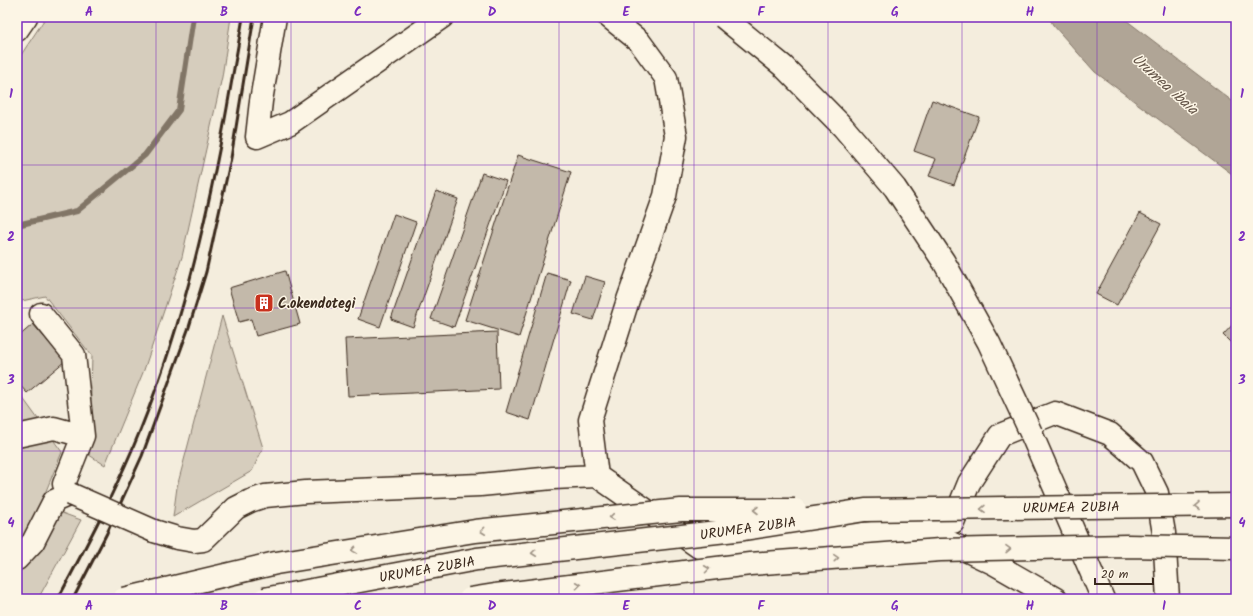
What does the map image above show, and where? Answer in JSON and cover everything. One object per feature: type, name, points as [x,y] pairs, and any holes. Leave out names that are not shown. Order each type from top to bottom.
[{"type":"main road","points":[[17,30],[26,17]]},
{"type":"main road","points":[[275,17],[261,101],[257,137],[290,124],[442,17]]},
{"type":"main road","points":[[597,476],[590,420],[628,300],[665,196],[676,136],[666,78],[639,41],[609,17]]},
{"type":"main road","points":[[723,17],[783,66],[843,127],[895,188],[948,268],[989,343],[1103,599]]},
{"type":"main road","points":[[41,314],[74,355],[83,436],[64,484],[70,494],[154,530],[177,538],[194,541],[204,540],[236,508],[265,496],[306,492],[480,485],[553,478],[597,476],[699,547],[825,538],[919,528],[953,522],[969,483],[1000,435],[1055,413],[1110,434],[1142,462],[1157,493],[1164,533],[1168,599]]},
{"type":"main road","points":[[17,436],[54,428],[83,436]]},
{"type":"main road","points":[[17,559],[33,542],[54,501],[70,494]]},
{"type":"main road","name":"URUMEA ZUBIA","points":[[264,599],[477,560],[744,529],[865,510],[1236,505]]},
{"type":"main road","points":[[124,599],[276,562],[475,531],[681,510],[865,510]]},
{"type":"main road","points":[[919,528],[993,563],[1056,599]]},
{"type":"main road","points":[[470,599],[750,564],[940,550],[1127,546],[1236,548]]},
{"type":"shaded area","points":[[46,17],[231,17],[222,77],[182,257],[144,370],[105,465],[89,455],[92,356],[45,296],[17,302],[17,61]]},
{"type":"shaded area","points":[[222,316],[263,448],[252,471],[173,517],[177,487]]},
{"type":"shaded area","points":[[17,390],[62,452],[30,530],[17,542]]},
{"type":"shaded area","points":[[62,513],[81,520],[38,599],[17,599],[17,573],[36,553]]},
{"type":"water","name":"Urumea ibaia","points":[[1049,17],[1122,17],[1236,104],[1236,177],[1095,72],[1053,25]]},
{"type":"building","points":[[932,100],[979,117],[954,185],[929,176],[936,159],[914,151]]},
{"type":"building","points":[[518,155],[571,172],[519,337],[465,320]]},
{"type":"building","points":[[482,173],[506,181],[454,327],[431,319]]},
{"type":"building","points":[[436,191],[458,199],[413,327],[391,319]]},
{"type":"building","points":[[1140,213],[1161,224],[1117,305],[1096,294]]},
{"type":"building","points":[[394,214],[416,222],[380,327],[358,319]]},
{"type":"building","name":"C.okendotegi","points":[[285,271],[300,324],[256,336],[251,319],[239,322],[229,288]]},
{"type":"building","points":[[547,273],[571,280],[530,420],[506,412]]},
{"type":"building","points":[[585,276],[605,282],[593,320],[573,314]]},
{"type":"building","points":[[1236,321],[1236,348],[1223,335]]},
{"type":"building","points":[[33,324],[65,361],[27,393],[17,382],[17,338]]},
{"type":"building","points":[[497,332],[499,389],[348,396],[345,339]]},
{"type":"waterway","points":[[17,225],[77,211],[145,155],[179,110],[193,17]]},
{"type":"railway","points":[[58,599],[124,469],[149,409],[164,367],[189,282],[210,195],[243,17]]},
{"type":"railway","points":[[73,599],[107,533],[142,456],[189,327],[206,272],[231,158],[254,17]]},
{"type":"place","name":"C.okendotegi","points":[[264,303]]}]
